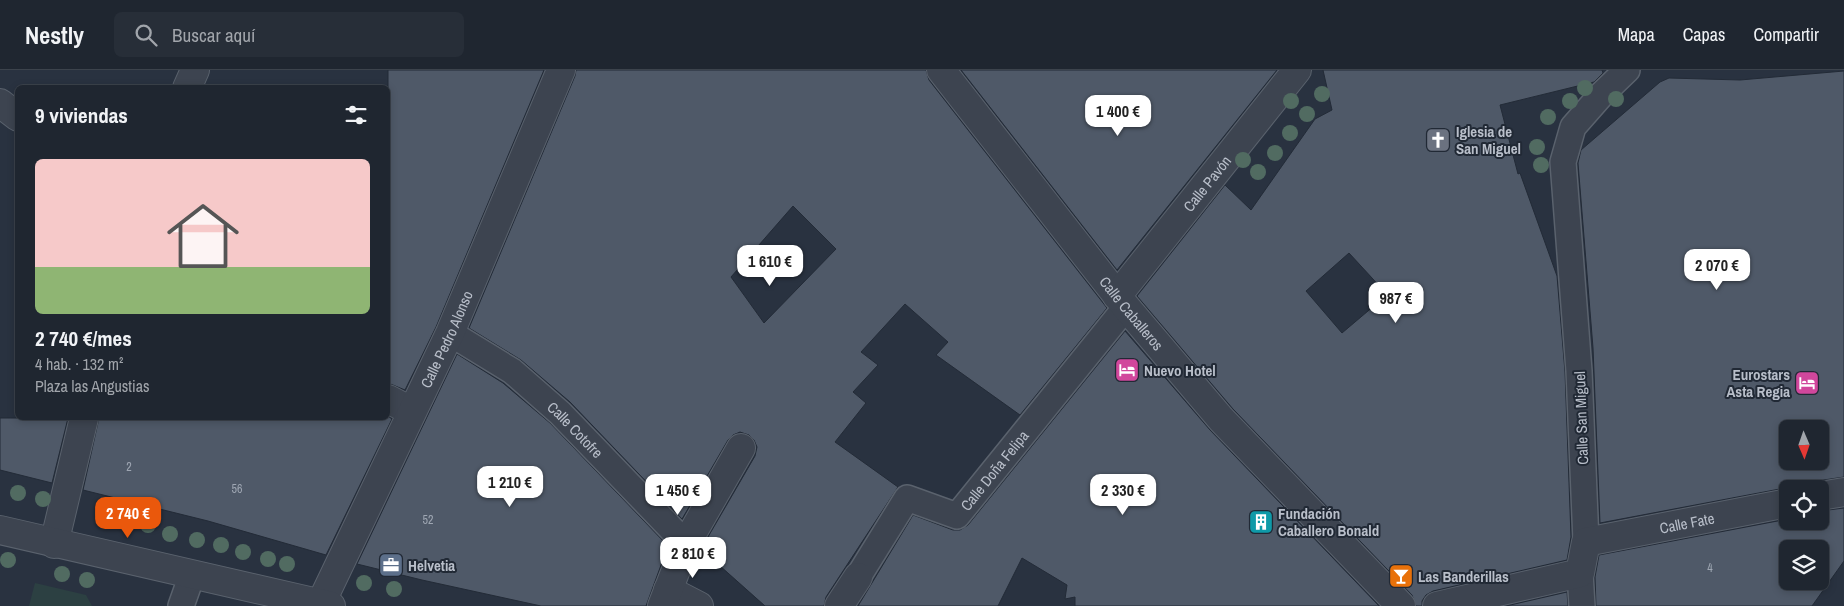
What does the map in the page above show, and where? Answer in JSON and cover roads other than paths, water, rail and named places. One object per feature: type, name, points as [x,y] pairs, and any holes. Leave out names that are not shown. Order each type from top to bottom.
[{"type":"street","points":[[188,85],[195,70]]},
{"type":"street","name":"Calle Pedro Alonso","points":[[326,604],[399,405],[450,333],[560,70]]},
{"type":"street","name":"Calle Caballeros","points":[[942,70],[1121,302],[1221,419],[1401,606]]},
{"type":"street","name":"Calle Pavón","points":[[1121,302],[1297,70]]},
{"type":"street","name":"Calle San Miguel","points":[[1582,606],[1580,573],[1586,542],[1579,371],[1564,162],[1573,128],[1602,94],[1627,70]]},
{"type":"street","points":[[0,103],[15,114]]},
{"type":"street","name":"Calle Doña Felipa","points":[[839,606],[907,498],[957,516],[1121,302]]},
{"type":"street","name":"Calle Cotofre","points":[[450,333],[512,371],[560,413],[686,544]]},
{"type":"street","points":[[54,544],[84,420]]},
{"type":"street","points":[[699,606],[665,598],[686,544],[740,448]]},
{"type":"street","points":[[1829,494],[1844,492]]},
{"type":"street","name":"Calle Fate","points":[[1586,542],[1779,505]]},
{"type":"street","points":[[0,530],[54,544],[326,604]]},
{"type":"street","points":[[1437,606],[1580,573]]},
{"type":"street","points":[[180,606],[192,575]]},
{"type":"place","name":"Iglesia de San Miguel","points":[[1438,140]]},
{"type":"place","name":"Nuevo Hotel","points":[[1127,370]]},
{"type":"place","name":"Eurostars Asta Regia","points":[[1807,383]]},
{"type":"place","name":"Fundación Caballero Bonald","points":[[1261,522]]},
{"type":"place","name":"Helvetia","points":[[391,565]]},
{"type":"place","name":"Las Banderillas","points":[[1401,576]]}]
